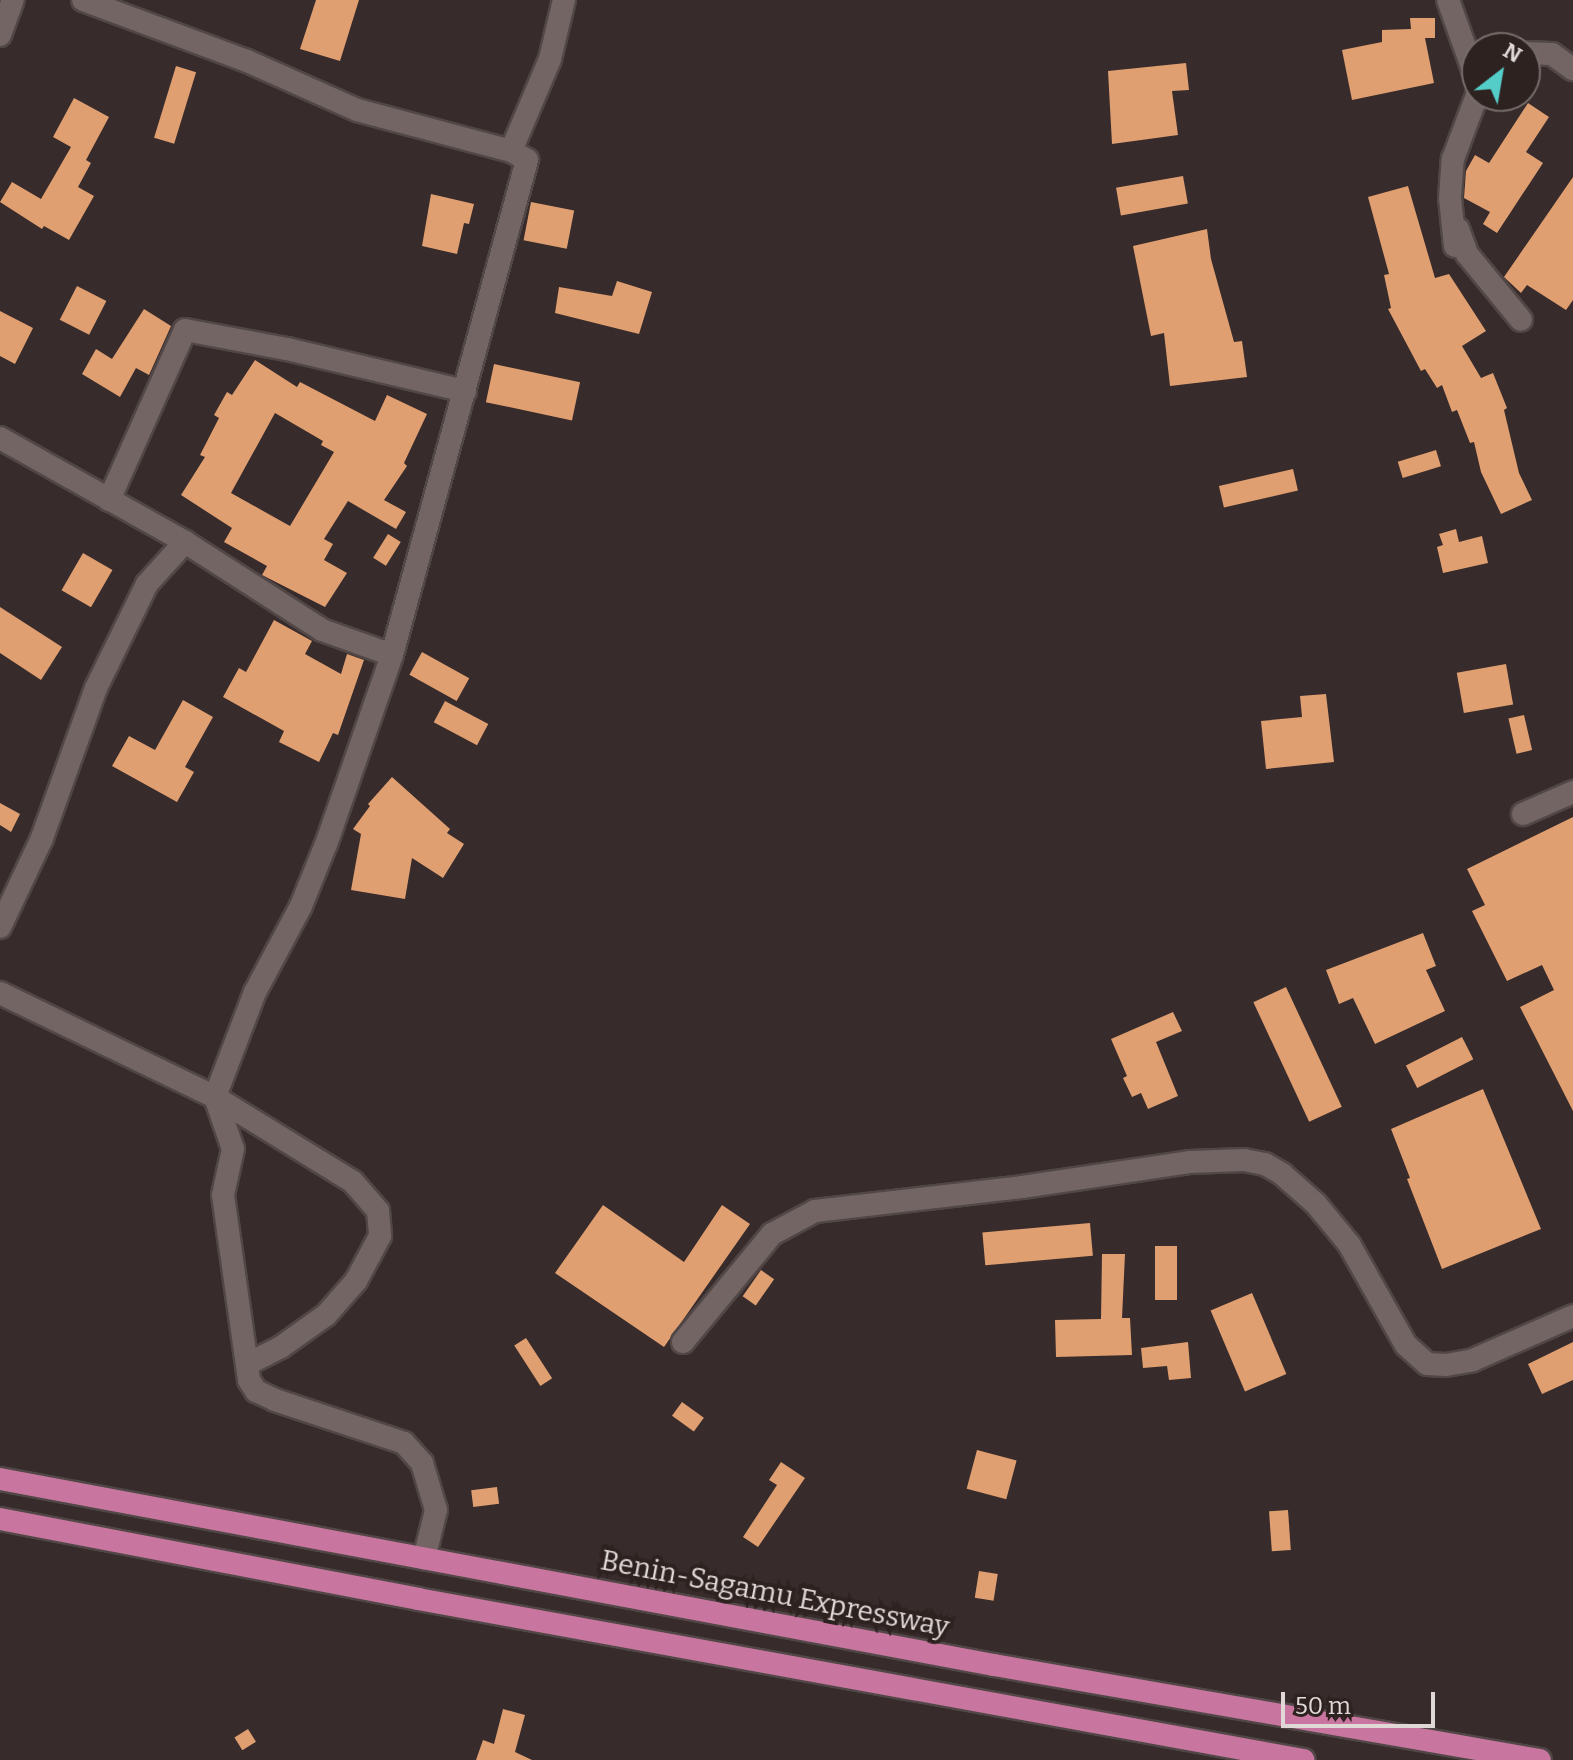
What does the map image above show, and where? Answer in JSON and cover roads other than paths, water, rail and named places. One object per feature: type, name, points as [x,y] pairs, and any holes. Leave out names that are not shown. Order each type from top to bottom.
[{"type":"highway","name":"Benin-Sagamu Expressway","points":[[0,1479],[994,1665],[1540,1760]]},
{"type":"highway","points":[[0,1519],[1303,1760]]},
{"type":"street","points":[[0,35],[13,0]]},
{"type":"street","points":[[83,0],[247,61],[357,110],[511,151],[527,160],[392,655],[326,844],[301,906],[255,992],[215,1097],[233,1149],[223,1195],[249,1380],[256,1391],[404,1443],[422,1463],[436,1510],[424,1559]]},
{"type":"street","points":[[511,151],[550,59],[564,0]]},
{"type":"street","points":[[1448,0],[1461,36]]},
{"type":"street","points":[[1541,54],[1552,54],[1573,69]]},
{"type":"street","points":[[1455,246],[1453,159],[1471,112]]},
{"type":"street","points":[[1452,213],[1467,254],[1521,320]]},
{"type":"street","points":[[109,500],[185,330],[287,349],[465,391]]},
{"type":"street","points":[[0,438],[185,542],[322,630],[392,655]]},
{"type":"street","points":[[0,927],[42,838],[96,688],[147,584],[185,542]]},
{"type":"street","points":[[1523,814],[1573,792]]},
{"type":"street","points":[[0,993],[215,1097],[353,1182],[378,1211],[380,1236],[356,1281],[326,1315],[281,1347],[247,1364]]},
{"type":"street","points":[[683,1342],[772,1234],[815,1211],[1022,1187],[1189,1162],[1244,1160],[1265,1164],[1282,1174],[1316,1204],[1349,1244],[1406,1345],[1427,1364],[1446,1365],[1473,1360],[1573,1316]]}]
